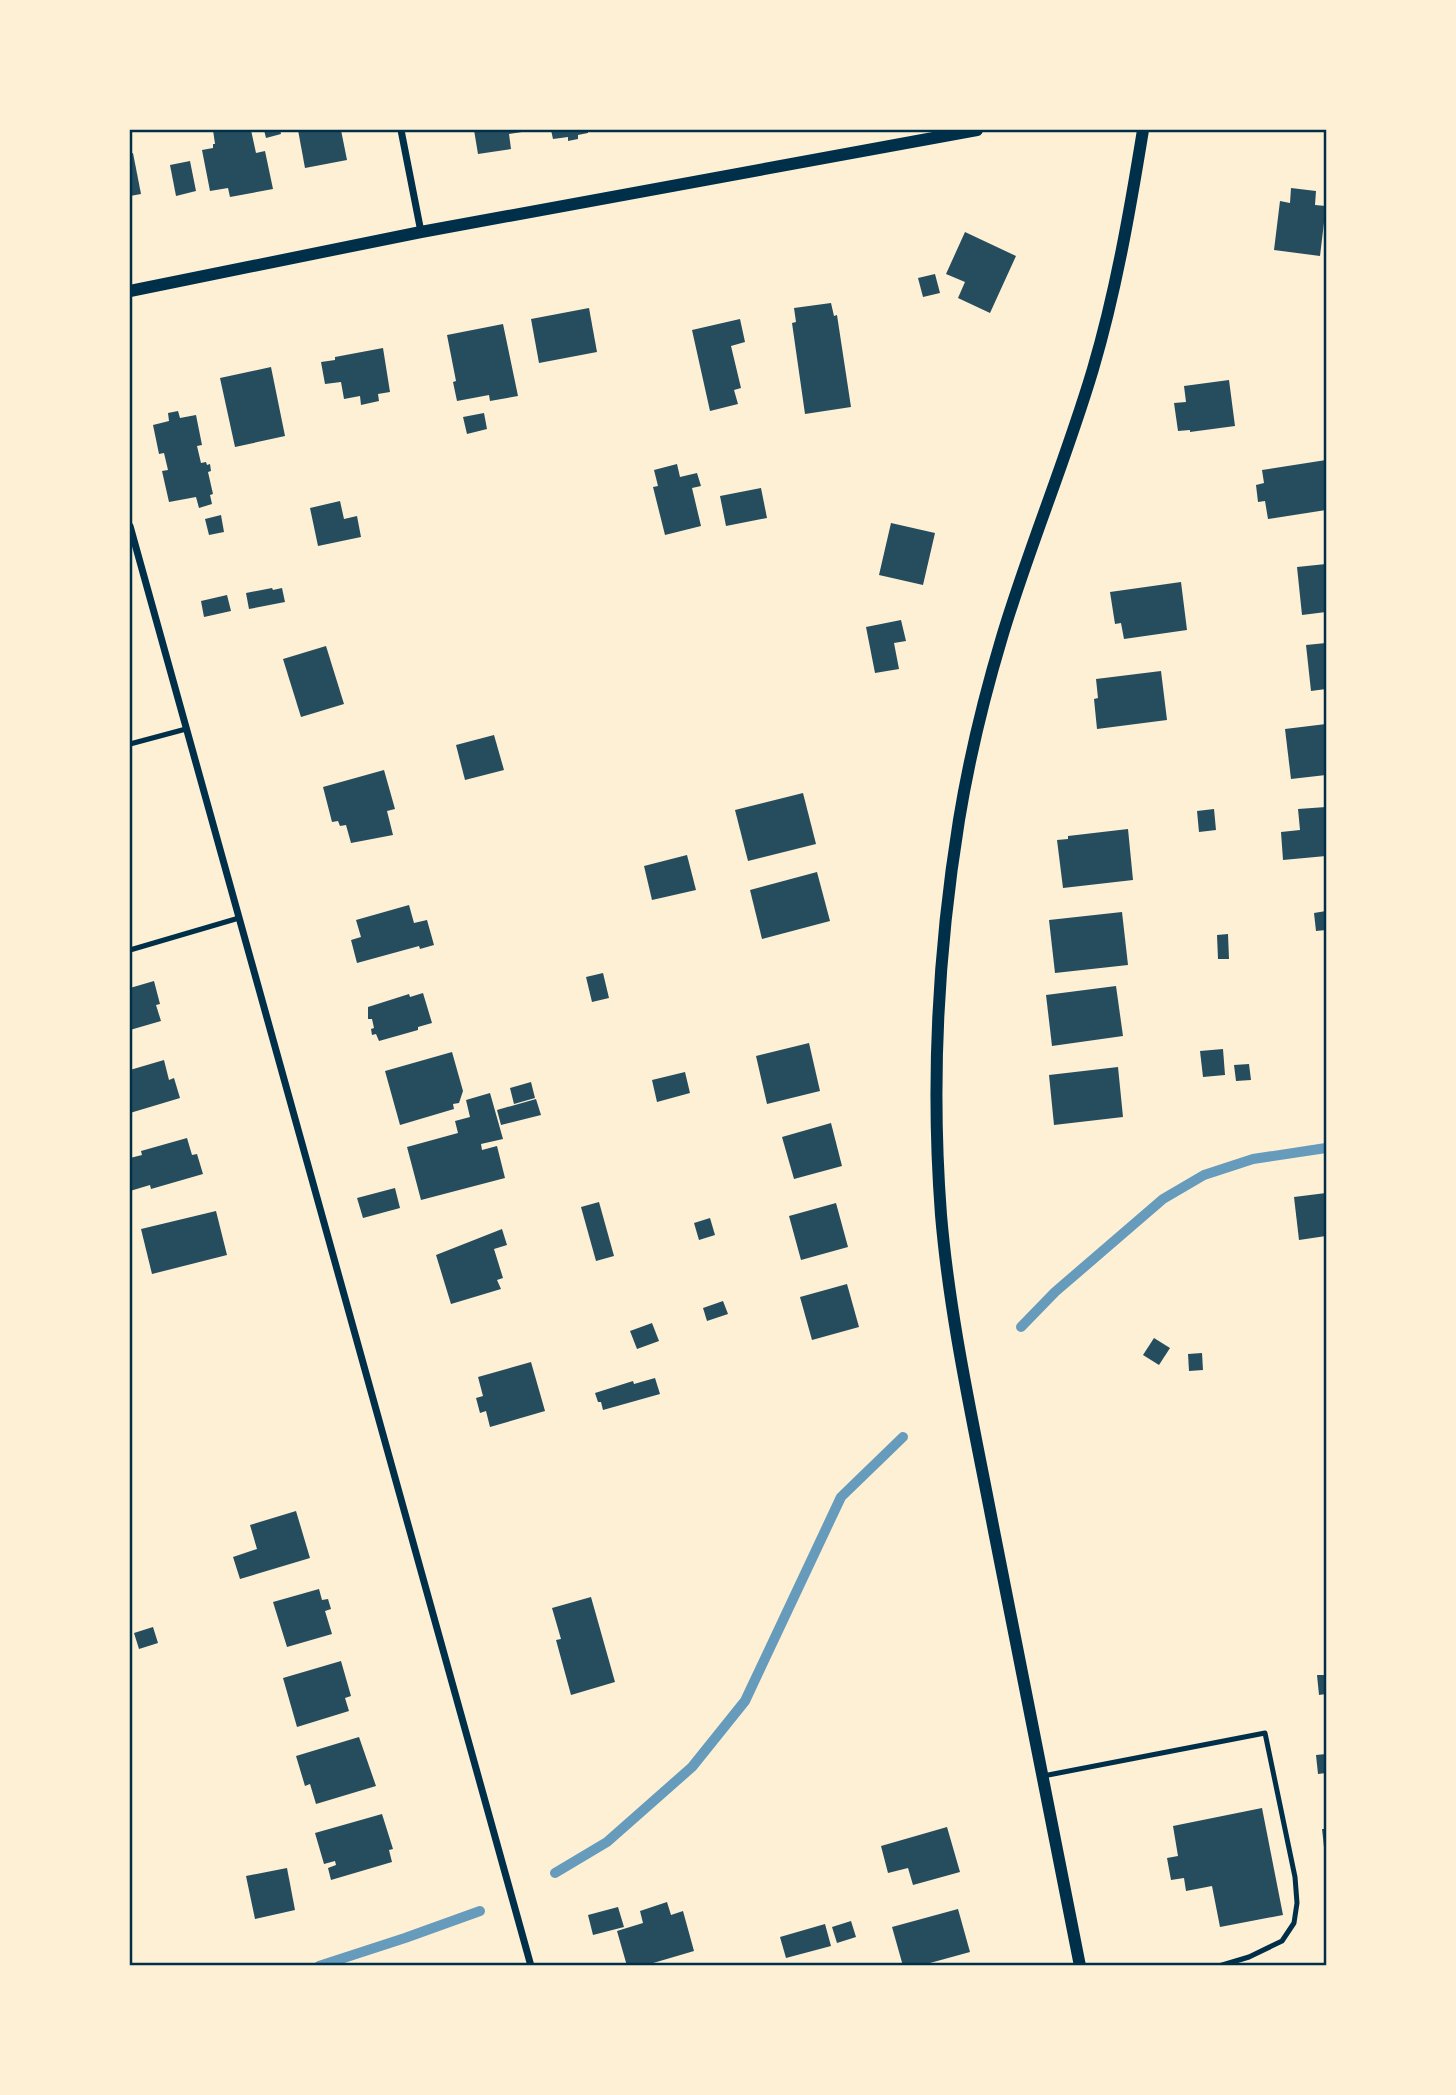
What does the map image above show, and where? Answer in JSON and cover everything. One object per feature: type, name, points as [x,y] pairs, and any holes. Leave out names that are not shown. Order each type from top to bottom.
[{"type":"street","points":[[401,130],[421,232]]},
{"type":"street","points":[[130,291],[421,232],[977,130]]},
{"type":"street","points":[[1080,1965],[974,1427],[948,1276],[941,1216],[937,1031],[942,952],[959,818],[971,756],[1002,636],[1093,370],[1124,241],[1143,130]]},
{"type":"street","points":[[130,526],[531,1965]]},
{"type":"lane","points":[[130,744],[186,729]]},
{"type":"lane","points":[[130,950],[239,918]]},
{"type":"lane","points":[[1043,1776],[1265,1733],[1295,1877],[1297,1903],[1294,1923],[1282,1941],[1249,1957],[1219,1965]]},
{"type":"building","points":[[213,130],[251,130],[256,153],[265,151],[273,189],[230,197],[228,188],[210,191],[202,150],[213,148]]},
{"type":"building","points":[[264,130],[280,130],[281,134],[266,138]]},
{"type":"building","points":[[298,130],[341,130],[347,160],[305,168]]},
{"type":"building","points":[[474,130],[522,132],[509,134],[511,149],[478,154]]},
{"type":"building","points":[[551,130],[588,130],[588,133],[568,141],[568,137],[553,139]]},
{"type":"building","points":[[133,153],[141,194],[130,196],[130,154]]},
{"type":"building","points":[[190,161],[196,191],[176,196],[170,165]]},
{"type":"building","points":[[1291,188],[1316,191],[1315,205],[1326,206],[1320,256],[1274,250],[1280,201],[1290,203]]},
{"type":"building","points":[[965,232],[1016,256],[990,313],[958,298],[965,282],[946,274]]},
{"type":"building","points":[[935,274],[940,293],[923,297],[918,278]]},
{"type":"building","points":[[831,303],[834,316],[837,315],[851,407],[805,414],[792,323],[796,322],[794,308]]},
{"type":"building","points":[[589,308],[597,352],[539,363],[531,319]]},
{"type":"building","points":[[740,319],[745,342],[731,346],[741,388],[734,390],[738,404],[710,411],[692,330]]},
{"type":"building","points":[[503,324],[518,396],[490,401],[489,395],[457,401],[447,335]]},
{"type":"building","points":[[383,348],[390,392],[378,394],[379,401],[361,405],[360,396],[344,399],[341,382],[325,384],[321,362]]},
{"type":"building","points":[[271,367],[285,436],[235,447],[220,378]]},
{"type":"building","points":[[1229,380],[1235,426],[1178,431],[1174,403],[1186,402],[1184,386]]},
{"type":"building","points":[[178,411],[180,418],[196,415],[202,445],[197,446],[201,463],[210,464],[211,471],[208,472],[213,494],[210,495],[212,504],[199,508],[196,497],[169,502],[162,471],[168,470],[164,453],[159,454],[153,425],[169,421],[168,413]]},
{"type":"building","points":[[484,413],[487,429],[467,434],[463,417]]},
{"type":"building","points":[[1326,460],[1326,510],[1268,519],[1265,501],[1258,502],[1256,485],[1264,483],[1262,470]]},
{"type":"building","points":[[677,464],[680,477],[697,473],[701,486],[692,488],[701,526],[665,535],[653,487],[658,486],[654,470]]},
{"type":"building","points":[[761,488],[767,518],[726,526],[720,496]]},
{"type":"building","points":[[340,501],[344,519],[357,516],[361,537],[318,546],[310,508]]},
{"type":"building","points":[[221,515],[224,532],[209,535],[205,519]]},
{"type":"building","points":[[891,523],[935,533],[923,585],[879,575]]},
{"type":"building","points":[[1326,564],[1326,612],[1302,615],[1297,567]]},
{"type":"building","points":[[1181,582],[1187,630],[1124,639],[1121,623],[1115,624],[1110,592]]},
{"type":"building","points":[[282,588],[285,602],[249,609],[246,593]]},
{"type":"building","points":[[227,595],[231,611],[204,617],[201,601]]},
{"type":"building","points":[[901,620],[906,641],[894,643],[899,669],[875,673],[866,627]]},
{"type":"building","points":[[1326,643],[1326,689],[1311,691],[1306,645]]},
{"type":"building","points":[[326,646],[344,704],[301,717],[283,659]]},
{"type":"building","points":[[1161,671],[1167,720],[1097,729],[1094,699],[1098,698],[1096,679]]},
{"type":"building","points":[[1326,724],[1326,775],[1291,779],[1285,729]]},
{"type":"building","points":[[494,735],[504,770],[465,780],[456,745]]},
{"type":"building","points":[[384,770],[395,809],[387,811],[393,835],[351,843],[346,825],[340,826],[338,821],[332,822],[323,787]]},
{"type":"building","points":[[803,793],[816,844],[748,861],[735,810]]},
{"type":"building","points":[[1326,807],[1326,856],[1283,860],[1281,832],[1300,830],[1298,809]]},
{"type":"building","points":[[1214,809],[1216,830],[1199,832],[1197,811]]},
{"type":"building","points":[[1128,829],[1133,880],[1063,888],[1057,840],[1068,839],[1068,836]]},
{"type":"building","points":[[687,855],[696,890],[652,900],[644,866]]},
{"type":"building","points":[[817,872],[830,921],[762,939],[750,890]]},
{"type":"building","points":[[409,905],[414,923],[427,920],[434,945],[420,949],[419,946],[357,963],[351,940],[361,937],[356,920]]},
{"type":"building","points":[[1326,911],[1326,930],[1316,931],[1314,913]]},
{"type":"building","points":[[1122,912],[1128,965],[1055,973],[1049,920]]},
{"type":"building","points":[[1228,934],[1229,959],[1218,959],[1217,935]]},
{"type":"building","points":[[603,973],[609,998],[592,1002],[586,977]]},
{"type":"building","points":[[154,981],[160,1004],[156,1005],[161,1021],[130,1030],[130,988]]},
{"type":"building","points":[[1116,986],[1123,1036],[1052,1046],[1046,995]]},
{"type":"building","points":[[423,993],[432,1023],[418,1027],[418,1030],[379,1041],[376,1034],[372,1035],[371,1029],[374,1028],[372,1019],[368,1019],[368,1007],[409,994],[410,997]]},
{"type":"building","points":[[809,1043],[820,1091],[767,1104],[756,1056]]},
{"type":"building","points":[[1223,1049],[1225,1075],[1203,1077],[1200,1051]]},
{"type":"building","points":[[452,1052],[463,1091],[459,1103],[453,1104],[454,1109],[400,1125],[385,1071]]},
{"type":"building","points":[[164,1060],[169,1080],[174,1078],[180,1098],[130,1113],[130,1070]]},
{"type":"building","points":[[1249,1064],[1251,1080],[1236,1081],[1234,1065]]},
{"type":"building","points":[[1118,1067],[1123,1117],[1054,1125],[1049,1075]]},
{"type":"building","points":[[685,1072],[690,1093],[657,1102],[652,1080]]},
{"type":"building","points":[[531,1082],[535,1098],[514,1104],[510,1088]]},
{"type":"building","points":[[490,1093],[503,1139],[481,1144],[482,1150],[497,1146],[505,1178],[421,1200],[407,1147],[458,1133],[455,1121],[470,1117],[466,1100]]},
{"type":"building","points":[[536,1099],[541,1115],[501,1125],[497,1110]]},
{"type":"building","points":[[831,1123],[842,1166],[794,1179],[782,1137]]},
{"type":"building","points":[[187,1138],[192,1155],[197,1154],[203,1174],[151,1189],[150,1185],[130,1191],[130,1158],[142,1155],[141,1151]]},
{"type":"building","points":[[395,1188],[400,1208],[363,1218],[357,1198]]},
{"type":"building","points":[[1326,1193],[1326,1236],[1299,1240],[1294,1197]]},
{"type":"building","points":[[599,1202],[614,1256],[596,1261],[581,1207]]},
{"type":"building","points":[[836,1203],[848,1247],[801,1260],[789,1216]]},
{"type":"building","points":[[216,1211],[227,1255],[152,1274],[141,1229]]},
{"type":"building","points":[[710,1218],[715,1235],[699,1240],[694,1223]]},
{"type":"building","points":[[502,1229],[507,1245],[494,1249],[503,1278],[497,1280],[501,1289],[451,1304],[436,1255]]},
{"type":"building","points":[[847,1284],[859,1327],[812,1340],[800,1297]]},
{"type":"building","points":[[723,1301],[728,1314],[707,1321],[703,1308]]},
{"type":"building","points":[[652,1323],[659,1341],[637,1349],[630,1331]]},
{"type":"building","points":[[1154,1338],[1170,1348],[1159,1365],[1143,1355]]},
{"type":"building","points":[[1202,1353],[1203,1370],[1189,1371],[1188,1354]]},
{"type":"building","points":[[531,1362],[545,1411],[490,1427],[486,1411],[480,1413],[476,1398],[483,1396],[478,1377]]},
{"type":"building","points":[[655,1378],[660,1394],[603,1410],[595,1393],[633,1381],[634,1384]]},
{"type":"building","points":[[296,1511],[310,1558],[240,1579],[233,1557],[257,1549],[250,1525]]},
{"type":"building","points":[[319,1589],[322,1600],[328,1599],[331,1609],[325,1611],[332,1634],[287,1647],[273,1602]]},
{"type":"building","points":[[591,1597],[615,1682],[571,1695],[556,1640],[561,1639],[552,1608]]},
{"type":"building","points":[[153,1627],[158,1643],[139,1649],[134,1633]]},
{"type":"building","points":[[341,1661],[351,1696],[345,1698],[349,1711],[297,1727],[283,1678]]},
{"type":"building","points":[[1317,1675],[1326,1675],[1326,1694],[1319,1695]]},
{"type":"building","points":[[359,1737],[376,1786],[316,1804],[310,1784],[305,1786],[296,1756]]},
{"type":"building","points":[[1326,1754],[1326,1773],[1318,1774],[1316,1755]]},
{"type":"building","points":[[1262,1808],[1283,1915],[1220,1927],[1212,1886],[1186,1891],[1184,1878],[1171,1880],[1167,1858],[1178,1856],[1173,1826]]},
{"type":"building","points":[[382,1814],[393,1849],[389,1850],[392,1862],[331,1880],[328,1868],[336,1865],[335,1861],[324,1864],[315,1833]]},
{"type":"building","points":[[947,1827],[960,1872],[913,1885],[908,1868],[888,1873],[881,1846]]},
{"type":"building","points":[[1322,1829],[1326,1829],[1326,1847],[1324,1847]]},
{"type":"building","points":[[287,1868],[295,1910],[255,1919],[246,1876]]},
{"type":"building","points":[[667,1902],[671,1915],[683,1911],[694,1951],[643,1966],[627,1966],[617,1931],[643,1923],[640,1911]]},
{"type":"building","points":[[618,1907],[624,1927],[593,1935],[588,1915]]},
{"type":"building","points":[[958,1909],[970,1952],[919,1966],[903,1966],[892,1927]]},
{"type":"building","points":[[851,1921],[856,1937],[837,1943],[832,1927]]},
{"type":"building","points":[[825,1924],[831,1946],[786,1958],[780,1937]]},
{"type":"waterway","points":[[1021,1327],[1055,1292],[1163,1199],[1204,1175],[1253,1159],[1326,1148]]},
{"type":"waterway","points":[[555,1873],[607,1842],[692,1767],[745,1701],[841,1497],[903,1437]]},
{"type":"waterway","points":[[319,1966],[480,1911]]}]
